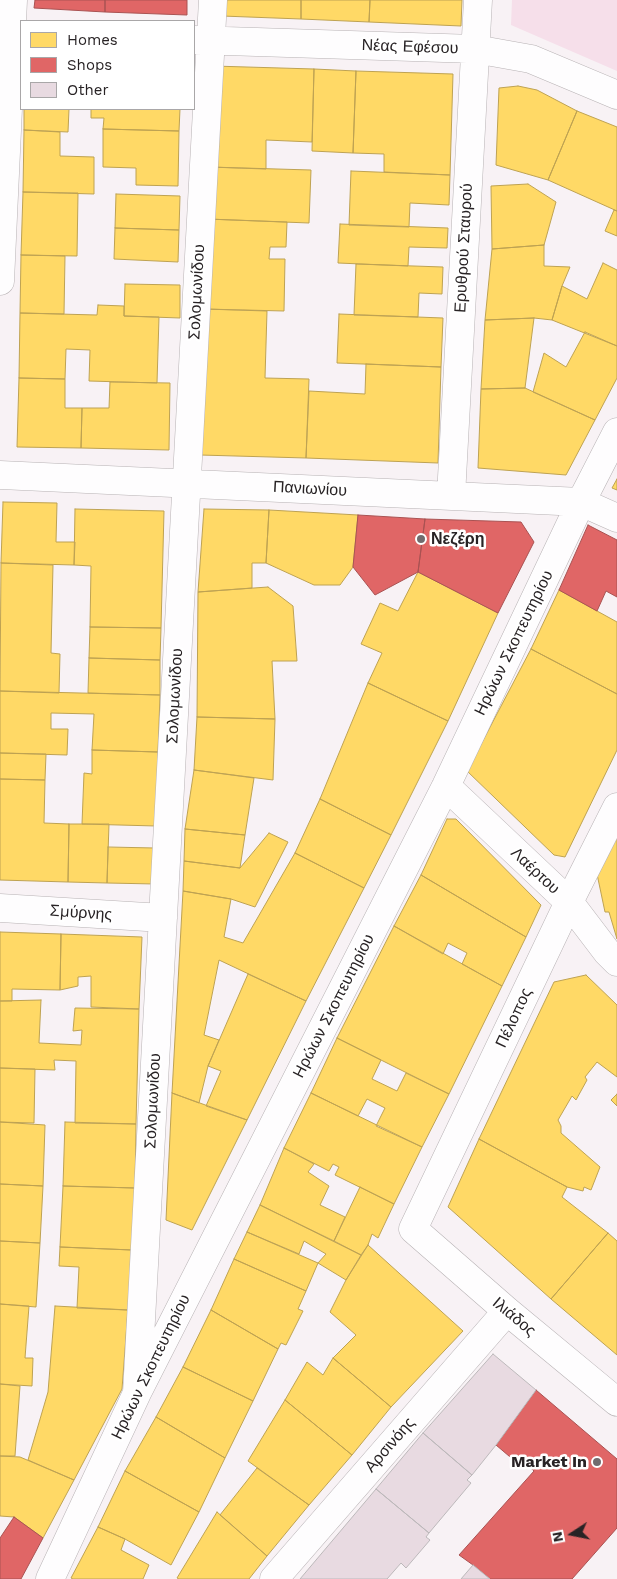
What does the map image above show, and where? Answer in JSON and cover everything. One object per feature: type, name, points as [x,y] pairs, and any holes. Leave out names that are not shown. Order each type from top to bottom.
[{"type":"street","points":[[0,282],[13,0]]},
{"type":"street","name":"Σολομωνίδου","points":[[137,1393],[186,483],[202,40],[213,0]]},
{"type":"street","name":"Ερυθρού Σταυρού","points":[[451,496],[478,0]]},
{"type":"street","name":"Νέας Εφέσου","points":[[202,40],[475,49],[531,59],[617,96]]},
{"type":"street","name":"Ηρώων Σκοπευτηρίου","points":[[50,1579],[137,1393],[446,786],[581,502],[617,432]]},
{"type":"street","name":"Πανιωνίου","points":[[0,475],[581,502],[617,518]]},
{"type":"street","name":"Λαέρτου","points":[[446,786],[569,902],[607,952],[617,962]]},
{"type":"street","name":"Πέλοπος","points":[[413,1229],[569,902],[617,807]]},
{"type":"street","name":"Σμύρνης","points":[[0,908],[163,918]]},
{"type":"street","name":"Ιλιάδος","points":[[413,1229],[507,1311],[617,1402]]},
{"type":"street","name":"Αρσινόης","points":[[274,1579],[507,1311]]},
{"type":"shaded area","points":[[512,0],[617,0],[617,71],[511,25]]},
{"type":"building: Homes","points":[[223,0],[301,0],[301,19],[222,16]]},
{"type":"building: Homes","points":[[301,0],[370,0],[369,22],[301,19]]},
{"type":"building: Homes","points":[[370,0],[462,0],[461,26],[369,22]]},
{"type":"building: Homes","points":[[213,66],[314,69],[312,142],[266,140],[266,169],[209,167]]},
{"type":"building: Homes","points":[[314,69],[356,71],[353,153],[312,151]]},
{"type":"building: Homes","points":[[356,71],[453,74],[450,175],[384,172],[384,154],[353,153]]},
{"type":"building: Homes","points":[[518,86],[537,90],[577,111],[548,180],[496,165],[499,88]]},
{"type":"building: Homes","points":[[24,110],[69,110],[68,132],[24,130]]},
{"type":"building: Homes","points":[[91,110],[180,110],[179,131],[103,129],[104,118],[91,118]]},
{"type":"building: Homes","points":[[577,111],[617,127],[617,211],[548,180]]},
{"type":"building: Homes","points":[[103,129],[179,131],[178,186],[136,185],[136,168],[103,167]]},
{"type":"building: Homes","points":[[24,130],[60,132],[60,156],[94,157],[94,194],[23,192]]},
{"type":"building: Homes","points":[[209,167],[311,170],[309,223],[207,219]]},
{"type":"building: Homes","points":[[351,171],[450,175],[449,205],[410,203],[409,227],[349,225]]},
{"type":"building: Homes","points":[[528,184],[556,202],[544,245],[492,249],[491,186]]},
{"type":"building: Homes","points":[[23,192],[78,193],[77,256],[21,255]]},
{"type":"building: Homes","points":[[116,194],[180,196],[179,230],[115,228]]},
{"type":"building: Homes","points":[[614,210],[617,211],[617,236],[605,231]]},
{"type":"building: Homes","points":[[207,219],[287,222],[286,247],[270,247],[269,259],[285,259],[284,311],[204,309]]},
{"type":"building: Homes","points":[[340,224],[448,228],[447,248],[409,247],[408,266],[338,263]]},
{"type":"building: Homes","points":[[115,228],[179,230],[178,262],[114,259]]},
{"type":"building: Homes","points":[[544,245],[544,266],[570,267],[552,320],[534,318],[485,320],[492,249]]},
{"type":"building: Homes","points":[[21,255],[65,256],[64,314],[20,313]]},
{"type":"building: Homes","points":[[603,263],[617,270],[617,346],[552,320],[562,286],[587,299]]},
{"type":"building: Homes","points":[[356,264],[443,267],[442,294],[419,293],[418,317],[354,315]]},
{"type":"building: Homes","points":[[125,284],[180,285],[180,318],[124,316]]},
{"type":"building: Homes","points":[[98,305],[124,306],[124,316],[159,317],[157,383],[89,381],[90,350],[66,349],[65,379],[19,378],[20,313],[97,315]]},
{"type":"building: Homes","points":[[204,309],[267,311],[265,378],[309,379],[306,458],[200,455]]},
{"type":"building: Homes","points":[[339,314],[443,318],[441,367],[337,363]]},
{"type":"building: Homes","points":[[534,318],[525,388],[481,389],[485,320]]},
{"type":"building: Homes","points":[[585,332],[617,346],[617,378],[595,420],[533,392],[544,353],[566,367]]},
{"type":"building: Homes","points":[[366,364],[441,367],[438,463],[306,458],[309,391],[365,394]]},
{"type":"building: Homes","points":[[19,378],[65,379],[65,408],[82,408],[81,448],[17,447]]},
{"type":"building: Homes","points":[[110,382],[170,383],[169,450],[81,448],[82,408],[109,408]]},
{"type":"building: Homes","points":[[525,388],[595,420],[566,475],[478,468],[481,389]]},
{"type":"building: Homes","points":[[617,479],[617,490],[612,488]]},
{"type":"building: Homes","points":[[3,502],[57,503],[56,542],[75,542],[74,565],[1,563]]},
{"type":"building: Homes","points":[[75,509],[164,511],[161,628],[90,627],[91,566],[74,565]]},
{"type":"building: Homes","points":[[204,509],[269,510],[266,563],[252,563],[252,588],[198,592]]},
{"type":"building: Homes","points":[[269,510],[358,515],[353,567],[340,585],[314,585],[266,563]]},
{"type":"building: Homes","points":[[1,563],[53,565],[51,653],[60,654],[59,693],[0,691]]},
{"type":"building: Homes","points":[[418,572],[498,613],[448,721],[368,683],[382,653],[361,644],[380,603],[398,611]]},
{"type":"building: Homes","points":[[268,587],[293,606],[297,661],[272,661],[275,719],[197,717],[198,592]]},
{"type":"building: Homes","points":[[559,590],[617,622],[617,694],[531,649]]},
{"type":"building: Homes","points":[[90,627],[161,628],[160,660],[89,658]]},
{"type":"building: Homes","points":[[531,649],[617,694],[617,750],[565,857],[554,855],[467,771]]},
{"type":"building: Homes","points":[[89,658],[160,660],[160,695],[88,693]]},
{"type":"building: Homes","points":[[368,683],[448,721],[391,835],[320,799]]},
{"type":"building: Homes","points":[[0,691],[160,695],[158,752],[92,750],[94,714],[51,713],[51,729],[68,729],[67,755],[0,753]]},
{"type":"building: Homes","points":[[197,717],[275,719],[273,780],[194,770]]},
{"type":"building: Homes","points":[[92,750],[158,752],[156,826],[82,824],[84,773],[92,774]]},
{"type":"building: Homes","points":[[0,753],[46,754],[45,780],[0,779]]},
{"type":"building: Homes","points":[[194,770],[254,778],[245,835],[185,829]]},
{"type":"building: Homes","points":[[0,779],[45,780],[44,823],[69,824],[68,882],[0,880]]},
{"type":"building: Homes","points":[[320,799],[391,835],[364,888],[295,853]]},
{"type":"building: Homes","points":[[447,819],[456,819],[541,905],[526,937],[421,875]]},
{"type":"building: Homes","points":[[69,824],[109,824],[107,883],[68,882]]},
{"type":"building: Homes","points":[[185,829],[245,835],[240,868],[184,861]]},
{"type":"building: Homes","points":[[269,833],[288,842],[255,907],[231,899],[183,891],[184,861],[240,868]]},
{"type":"building: Homes","points":[[617,834],[617,939],[609,912],[605,912],[597,874]]},
{"type":"building: Homes","points":[[108,847],[155,848],[155,884],[107,883]]},
{"type":"building: Homes","points":[[295,853],[364,888],[306,1001],[219,960],[204,1035],[219,1040],[208,1066],[199,1103],[172,1093],[183,891],[231,899],[224,937],[243,943]]},
{"type":"building: Homes","points":[[421,875],[526,937],[502,986],[462,964],[467,953],[448,943],[443,954],[394,926]]},
{"type":"building: Homes","points":[[394,926],[502,986],[449,1094],[337,1038]]},
{"type":"building: Homes","points":[[0,932],[61,934],[60,990],[12,989],[12,1001],[0,1001]]},
{"type":"building: Homes","points":[[61,934],[142,937],[139,1009],[91,1007],[91,976],[78,977],[78,986],[60,990]]},
{"type":"building: Homes","points":[[248,974],[306,1001],[247,1120],[206,1106],[221,1071],[208,1066]]},
{"type":"building: Homes","points":[[586,975],[617,1005],[617,1077],[597,1062],[585,1077],[587,1080],[576,1100],[572,1096],[558,1120],[561,1126],[561,1133],[600,1167],[591,1190],[584,1187],[583,1191],[567,1187],[479,1139],[554,982]]},
{"type":"building: Homes","points":[[41,1000],[39,1043],[81,1045],[82,1030],[73,1031],[75,1008],[139,1009],[136,1124],[75,1123],[76,1061],[54,1060],[55,1070],[0,1068],[0,1001]]},
{"type":"building: Homes","points":[[337,1038],[381,1060],[372,1079],[397,1091],[406,1073],[449,1094],[422,1147],[376,1126],[385,1108],[367,1099],[358,1116],[311,1093]]},
{"type":"building: Homes","points":[[0,1068],[35,1069],[34,1123],[0,1122]]},
{"type":"building: Homes","points":[[172,1093],[247,1120],[192,1230],[166,1220]]},
{"type":"building: Homes","points":[[311,1093],[422,1147],[394,1204],[335,1175],[339,1167],[333,1164],[329,1171],[284,1148]]},
{"type":"building: Homes","points":[[617,1094],[617,1106],[611,1100]]},
{"type":"building: Homes","points":[[0,1122],[45,1125],[43,1186],[0,1184]]},
{"type":"building: Homes","points":[[65,1122],[136,1124],[135,1188],[63,1186]]},
{"type":"building: Homes","points":[[479,1139],[567,1187],[562,1197],[608,1233],[551,1299],[448,1207]]},
{"type":"building: Homes","points":[[284,1148],[314,1164],[308,1172],[329,1186],[320,1205],[345,1217],[334,1241],[260,1205]]},
{"type":"building: Homes","points":[[0,1184],[43,1186],[40,1243],[0,1241]]},
{"type":"building: Homes","points":[[63,1186],[135,1188],[132,1250],[60,1247]]},
{"type":"building: Homes","points":[[360,1187],[394,1204],[378,1238],[372,1234],[368,1245],[361,1255],[334,1241]]},
{"type":"building: Homes","points":[[260,1205],[361,1255],[346,1280],[318,1263],[326,1254],[304,1241],[299,1254],[247,1232]]},
{"type":"building: Homes","points":[[247,1232],[318,1263],[306,1291],[234,1259]]},
{"type":"building: Homes","points":[[608,1233],[617,1241],[617,1355],[551,1299]]},
{"type":"building: Homes","points":[[0,1241],[40,1243],[36,1307],[0,1304]]},
{"type":"building: Homes","points":[[368,1245],[463,1331],[391,1407],[333,1358],[356,1335],[330,1312],[346,1280]]},
{"type":"building: Homes","points":[[60,1247],[132,1250],[128,1310],[77,1308],[79,1267],[59,1266]]},
{"type":"building: Homes","points":[[234,1259],[306,1291],[298,1309],[303,1311],[286,1345],[281,1343],[278,1349],[211,1310]]},
{"type":"building: Homes","points":[[0,1304],[29,1306],[25,1358],[33,1358],[32,1386],[0,1384]]},
{"type":"building: Homes","points":[[55,1306],[128,1310],[122,1389],[74,1480],[28,1460],[48,1392]]},
{"type":"building: Homes","points":[[211,1310],[278,1349],[253,1401],[183,1367]]},
{"type":"building: Homes","points":[[333,1358],[391,1407],[352,1455],[285,1400],[307,1362],[323,1375]]},
{"type":"building: Homes","points":[[183,1367],[253,1401],[225,1458],[156,1417]]},
{"type":"building: Homes","points":[[0,1384],[20,1386],[15,1456],[0,1456]]},
{"type":"building: Homes","points":[[285,1400],[352,1455],[309,1505],[248,1461]]},
{"type":"building: Homes","points":[[156,1417],[225,1458],[199,1512],[125,1471]]},
{"type":"building: Homes","points":[[0,1456],[20,1457],[74,1480],[43,1538],[14,1517],[0,1516]]},
{"type":"building: Homes","points":[[257,1468],[309,1505],[267,1556],[220,1515]]},
{"type":"building: Homes","points":[[125,1471],[199,1512],[171,1565],[125,1539],[98,1527]]},
{"type":"building: Homes","points":[[217,1512],[267,1556],[249,1579],[177,1578]]},
{"type":"building: Homes","points":[[98,1527],[125,1539],[121,1550],[149,1565],[143,1579],[71,1578]]},
{"type":"building: Shops","points":[[35,0],[105,0],[105,12],[34,8]]},
{"type":"building: Shops","points":[[105,0],[187,0],[187,15],[105,12]]},
{"type":"building: Shops","points":[[358,515],[425,519],[418,572],[375,595],[353,567]]},
{"type":"building: Shops","points":[[425,519],[521,522],[534,542],[498,613],[418,572]]},
{"type":"building: Shops","points":[[588,525],[617,540],[617,597],[606,591],[597,611],[559,590]]},
{"type":"building: Shops","points":[[536,1390],[617,1459],[617,1528],[572,1579],[490,1579],[459,1555],[534,1471],[519,1457],[516,1462],[496,1445]]},
{"type":"building: Shops","points":[[14,1517],[43,1538],[21,1579],[0,1579],[0,1538]]},
{"type":"building: Other","points":[[493,1354],[536,1390],[472,1475],[423,1433]]},
{"type":"building: Other","points":[[423,1433],[472,1475],[467,1480],[471,1483],[429,1533],[376,1489]]},
{"type":"building: Other","points":[[376,1489],[429,1533],[426,1537],[430,1540],[406,1568],[401,1563],[387,1579],[300,1579]]},
{"type":"building: Other","points":[[473,1565],[490,1579],[461,1579]]},
{"type":"place","name":"Νεζέρη","points":[[421,539]]},
{"type":"place","name":"Market In","points":[[597,1462]]}]
